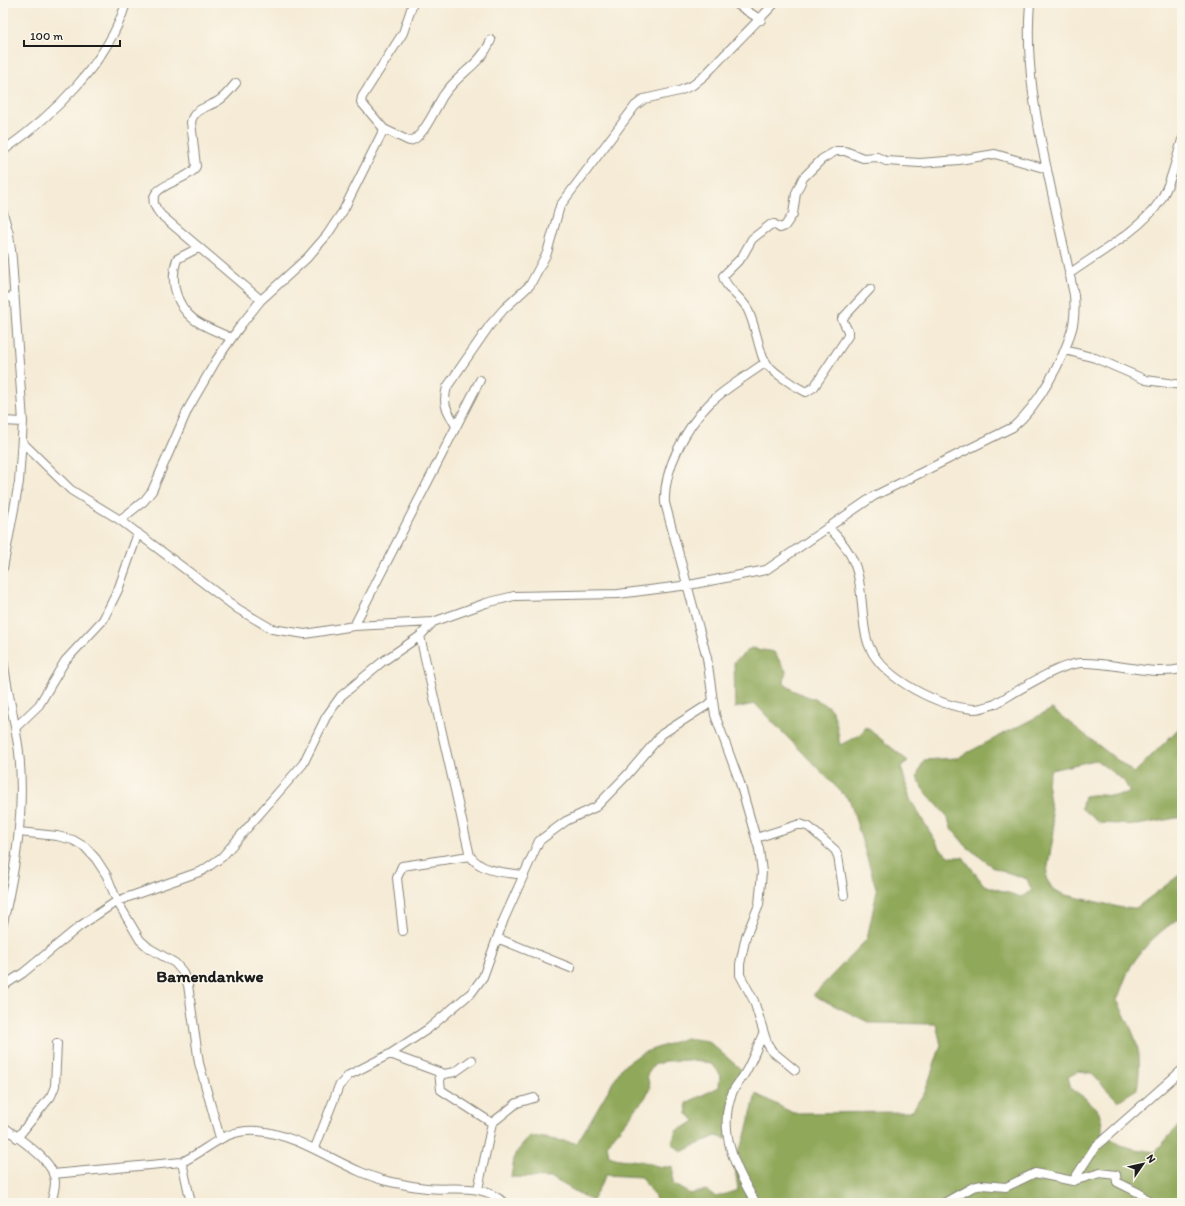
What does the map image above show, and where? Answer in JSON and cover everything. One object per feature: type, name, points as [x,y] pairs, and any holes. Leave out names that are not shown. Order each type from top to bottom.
[{"type":"street","points":[[3,151],[44,119],[72,92],[103,50],[119,22],[126,3]]},
{"type":"street","points":[[413,3],[403,33],[362,97],[363,106],[384,129],[409,141],[418,138],[454,81],[484,54],[491,40]]},
{"type":"street","points":[[735,3],[761,20]]},
{"type":"street","points":[[456,426],[445,407],[444,399],[447,386],[490,325],[504,309],[530,285],[547,253],[560,206],[564,199],[635,106],[644,99],[678,91],[693,84],[704,76],[761,20],[775,3]]},
{"type":"street","points":[[22,442],[71,490],[120,520],[238,608],[272,629],[305,634],[354,626],[433,622],[492,601],[514,596],[618,594],[688,585],[766,570],[808,543],[828,527],[874,496],[1013,427],[1025,417],[1032,408],[1065,350],[1072,329],[1075,311],[1069,274],[1035,110],[1029,68],[1028,25],[1030,3]]},
{"type":"street","points":[[236,83],[218,101],[196,111],[193,114],[191,122],[196,166],[194,170],[160,190],[154,196],[153,202],[154,207],[161,215],[261,300]]},
{"type":"street","points":[[120,520],[144,501],[152,491],[202,383],[231,338],[261,300],[296,268],[327,235],[343,211],[384,129]]},
{"type":"street","points":[[1069,274],[1138,225],[1150,214],[1160,200],[1172,175],[1182,140]]},
{"type":"street","points":[[870,290],[842,319],[848,331],[845,341],[814,388],[806,392],[795,386],[766,362],[747,308],[724,279],[724,274],[742,257],[752,239],[770,224],[774,224],[780,228],[785,226],[793,214],[796,193],[803,178],[822,159],[836,151],[845,151],[863,158],[877,157],[886,161],[920,163],[959,160],[995,154],[1047,168]]},
{"type":"street","points":[[3,213],[9,234],[12,259],[23,422],[19,482],[3,568]]},
{"type":"street","points":[[198,248],[177,259],[175,266],[175,286],[180,305],[185,313],[194,319],[231,338]]},
{"type":"street","points":[[3,297],[14,298]]},
{"type":"street","points":[[1065,350],[1095,358],[1146,380],[1182,385]]},
{"type":"street","points":[[766,362],[710,403],[692,424],[670,467],[666,482],[665,503],[707,658],[712,702],[721,735],[740,783],[756,838],[762,872],[759,905],[746,936],[739,970],[754,1001],[763,1034],[772,1050],[795,1070]]},
{"type":"street","points":[[354,626],[480,380]]},
{"type":"street","points":[[3,421],[23,422]]},
{"type":"street","points":[[828,527],[843,543],[855,563],[859,575],[865,628],[870,647],[875,656],[896,677],[929,698],[948,704],[974,709],[984,708],[1061,668],[1081,663],[1162,671],[1182,669]]},
{"type":"street","points":[[15,728],[39,705],[65,661],[103,620],[118,590],[138,533]]},
{"type":"street","points":[[3,986],[23,973],[80,926],[117,901],[202,872],[222,857],[303,764],[326,717],[341,696],[382,662],[420,636],[433,622]]},
{"type":"street","points":[[420,636],[470,856],[476,864],[487,870],[524,875]]},
{"type":"street","points":[[3,659],[15,728],[21,780],[20,832],[14,873],[3,923]]},
{"type":"street","points":[[314,1148],[338,1086],[343,1080],[356,1071],[390,1054],[428,1029],[478,985],[536,845],[544,836],[566,820],[596,807],[627,775],[662,734],[712,702]]},
{"type":"street","points":[[756,838],[800,824],[810,827],[835,850],[838,856],[844,895]]},
{"type":"street","points":[[20,832],[57,836],[73,840],[85,847],[96,859],[107,876],[117,901],[140,940],[175,963],[182,971],[188,985],[199,1063],[220,1138]]},
{"type":"street","points":[[403,931],[397,878],[402,866],[470,856]]},
{"type":"street","points":[[497,938],[571,968]]},
{"type":"street","points":[[756,1203],[744,1184],[734,1160],[727,1139],[726,1123],[733,1091],[746,1073],[763,1034]]},
{"type":"street","points":[[17,1138],[51,1096],[55,1086],[57,1043]]},
{"type":"street","points":[[390,1054],[439,1072],[451,1074],[472,1060]]},
{"type":"street","points":[[1073,1181],[1095,1147],[1182,1070]]},
{"type":"street","points":[[439,1072],[441,1090],[492,1123]]},
{"type":"street","points":[[478,1189],[492,1123],[512,1106],[534,1098]]},
{"type":"street","points":[[3,1126],[45,1159],[55,1180],[51,1203]]},
{"type":"street","points":[[53,1174],[182,1162],[194,1156],[220,1138],[240,1131],[259,1131],[278,1135],[314,1148],[369,1176],[427,1188],[485,1190],[497,1196],[504,1203]]},
{"type":"street","points":[[182,1162],[191,1203]]},
{"type":"street","points":[[944,1203],[973,1186],[982,1185],[1006,1187],[1035,1173],[1073,1181],[1100,1173],[1116,1175],[1118,1182],[1139,1193],[1151,1203]]},
{"type":"green space","points":[[751,648],[774,652],[786,671],[784,683],[789,688],[823,703],[832,711],[840,745],[860,735],[866,727],[908,761],[901,766],[910,799],[941,850],[951,857],[963,857],[984,885],[1021,897],[1032,891],[1027,879],[994,868],[966,846],[951,828],[947,816],[922,788],[917,776],[924,760],[957,758],[1052,709],[1134,773],[1182,725],[1182,817],[1137,825],[1100,823],[1081,808],[1085,796],[1113,796],[1130,792],[1124,781],[1096,760],[1051,770],[1047,781],[1054,831],[1046,878],[1052,888],[1062,894],[1123,908],[1136,908],[1182,873],[1182,917],[1160,932],[1141,952],[1125,978],[1117,1000],[1133,1033],[1136,1043],[1139,1063],[1137,1089],[1118,1101],[1091,1073],[1079,1071],[1068,1077],[1071,1088],[1094,1105],[1100,1116],[1102,1131],[1114,1141],[1126,1147],[1155,1152],[1182,1122],[1182,1203],[657,1203],[655,1197],[641,1177],[606,1175],[592,1201],[552,1178],[511,1177],[515,1154],[530,1136],[577,1143],[622,1067],[642,1053],[686,1038],[708,1041],[745,1073],[733,1091],[727,1139],[716,1136],[681,1152],[672,1143],[676,1131],[696,1121],[687,1114],[686,1103],[719,1087],[720,1074],[713,1065],[701,1061],[689,1060],[666,1061],[654,1065],[647,1075],[650,1088],[645,1098],[607,1144],[609,1156],[613,1158],[640,1161],[662,1167],[673,1166],[673,1184],[690,1194],[706,1190],[716,1197],[738,1190],[734,1160],[744,1140],[756,1094],[793,1113],[911,1112],[925,1092],[941,1045],[936,1024],[870,1023],[813,995],[867,939],[877,891],[850,801],[755,704],[735,708],[734,662]]},
{"type":"district","name":"Bamendankwe","points":[[210,976]]}]
